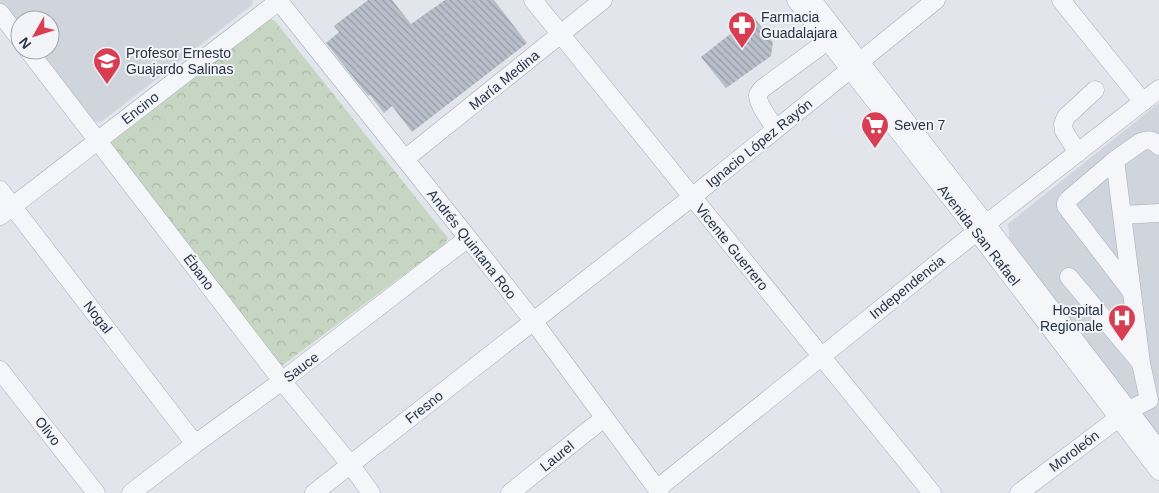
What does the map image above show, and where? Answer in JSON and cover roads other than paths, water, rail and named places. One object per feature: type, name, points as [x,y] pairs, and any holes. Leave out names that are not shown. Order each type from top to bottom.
[{"type":"street","name":"Encino","points":[[6,211],[279,0]]},
{"type":"street","name":"Andrés Quintana Roo","points":[[279,0],[534,322],[659,491]]},
{"type":"street","name":"Vicente Guerrero","points":[[532,0],[932,493]]},
{"type":"street","name":"María Medina","points":[[405,159],[603,0]]},
{"type":"street","name":"Avenida San Rafael","points":[[796,0],[833,37],[1124,413],[1159,450]]},
{"type":"street","name":"Avenida San Rafael","points":[[812,0],[833,37]]},
{"type":"street","name":"Ignacio López Rayón","points":[[534,322],[936,0]]},
{"type":"street","points":[[1061,0],[1143,102]]},
{"type":"street","points":[[0,13],[10,26]]},
{"type":"street","points":[[776,129],[759,102],[759,92],[833,37]]},
{"type":"street","name":"Ébano","points":[[36,60],[282,381],[350,464],[371,493]]},
{"type":"street","name":"Independencia","points":[[659,491],[821,356],[1159,89]]},
{"type":"street","points":[[1078,153],[1064,131],[1063,124],[1066,116],[1095,90]]},
{"type":"street","points":[[1132,292],[1067,209],[1066,203],[1068,199],[1114,160],[1141,142],[1145,140],[1159,146]]},
{"type":"street","points":[[1114,160],[1141,363],[1154,405]]},
{"type":"street","name":"Nogal","points":[[0,190],[6,211],[195,444]]},
{"type":"street","points":[[1122,215],[1159,213]]},
{"type":"street","name":"Sauce","points":[[131,493],[282,381],[468,238]]},
{"type":"street","points":[[1070,277],[1141,363]]},
{"type":"street","name":"Fresno","points":[[314,493],[534,322]]},
{"type":"street","name":"Olivo","points":[[0,370],[96,493]]},
{"type":"street","name":"Moroleón","points":[[1019,493],[1124,413],[1154,405]]},
{"type":"street","name":"Avenida San Rafael","points":[[1124,413],[1159,471]]},
{"type":"street","name":"Laurel","points":[[510,493],[604,418]]},
{"type":"place","name":"Farmacia Guadalajara","points":[[742,49]]},
{"type":"place","name":"Profesor Ernesto Guajardo Salinas","points":[[107,85]]},
{"type":"place","name":"Seven 7","points":[[875,149]]},
{"type":"place","name":"Hospital Regionale","points":[[1122,342]]}]
